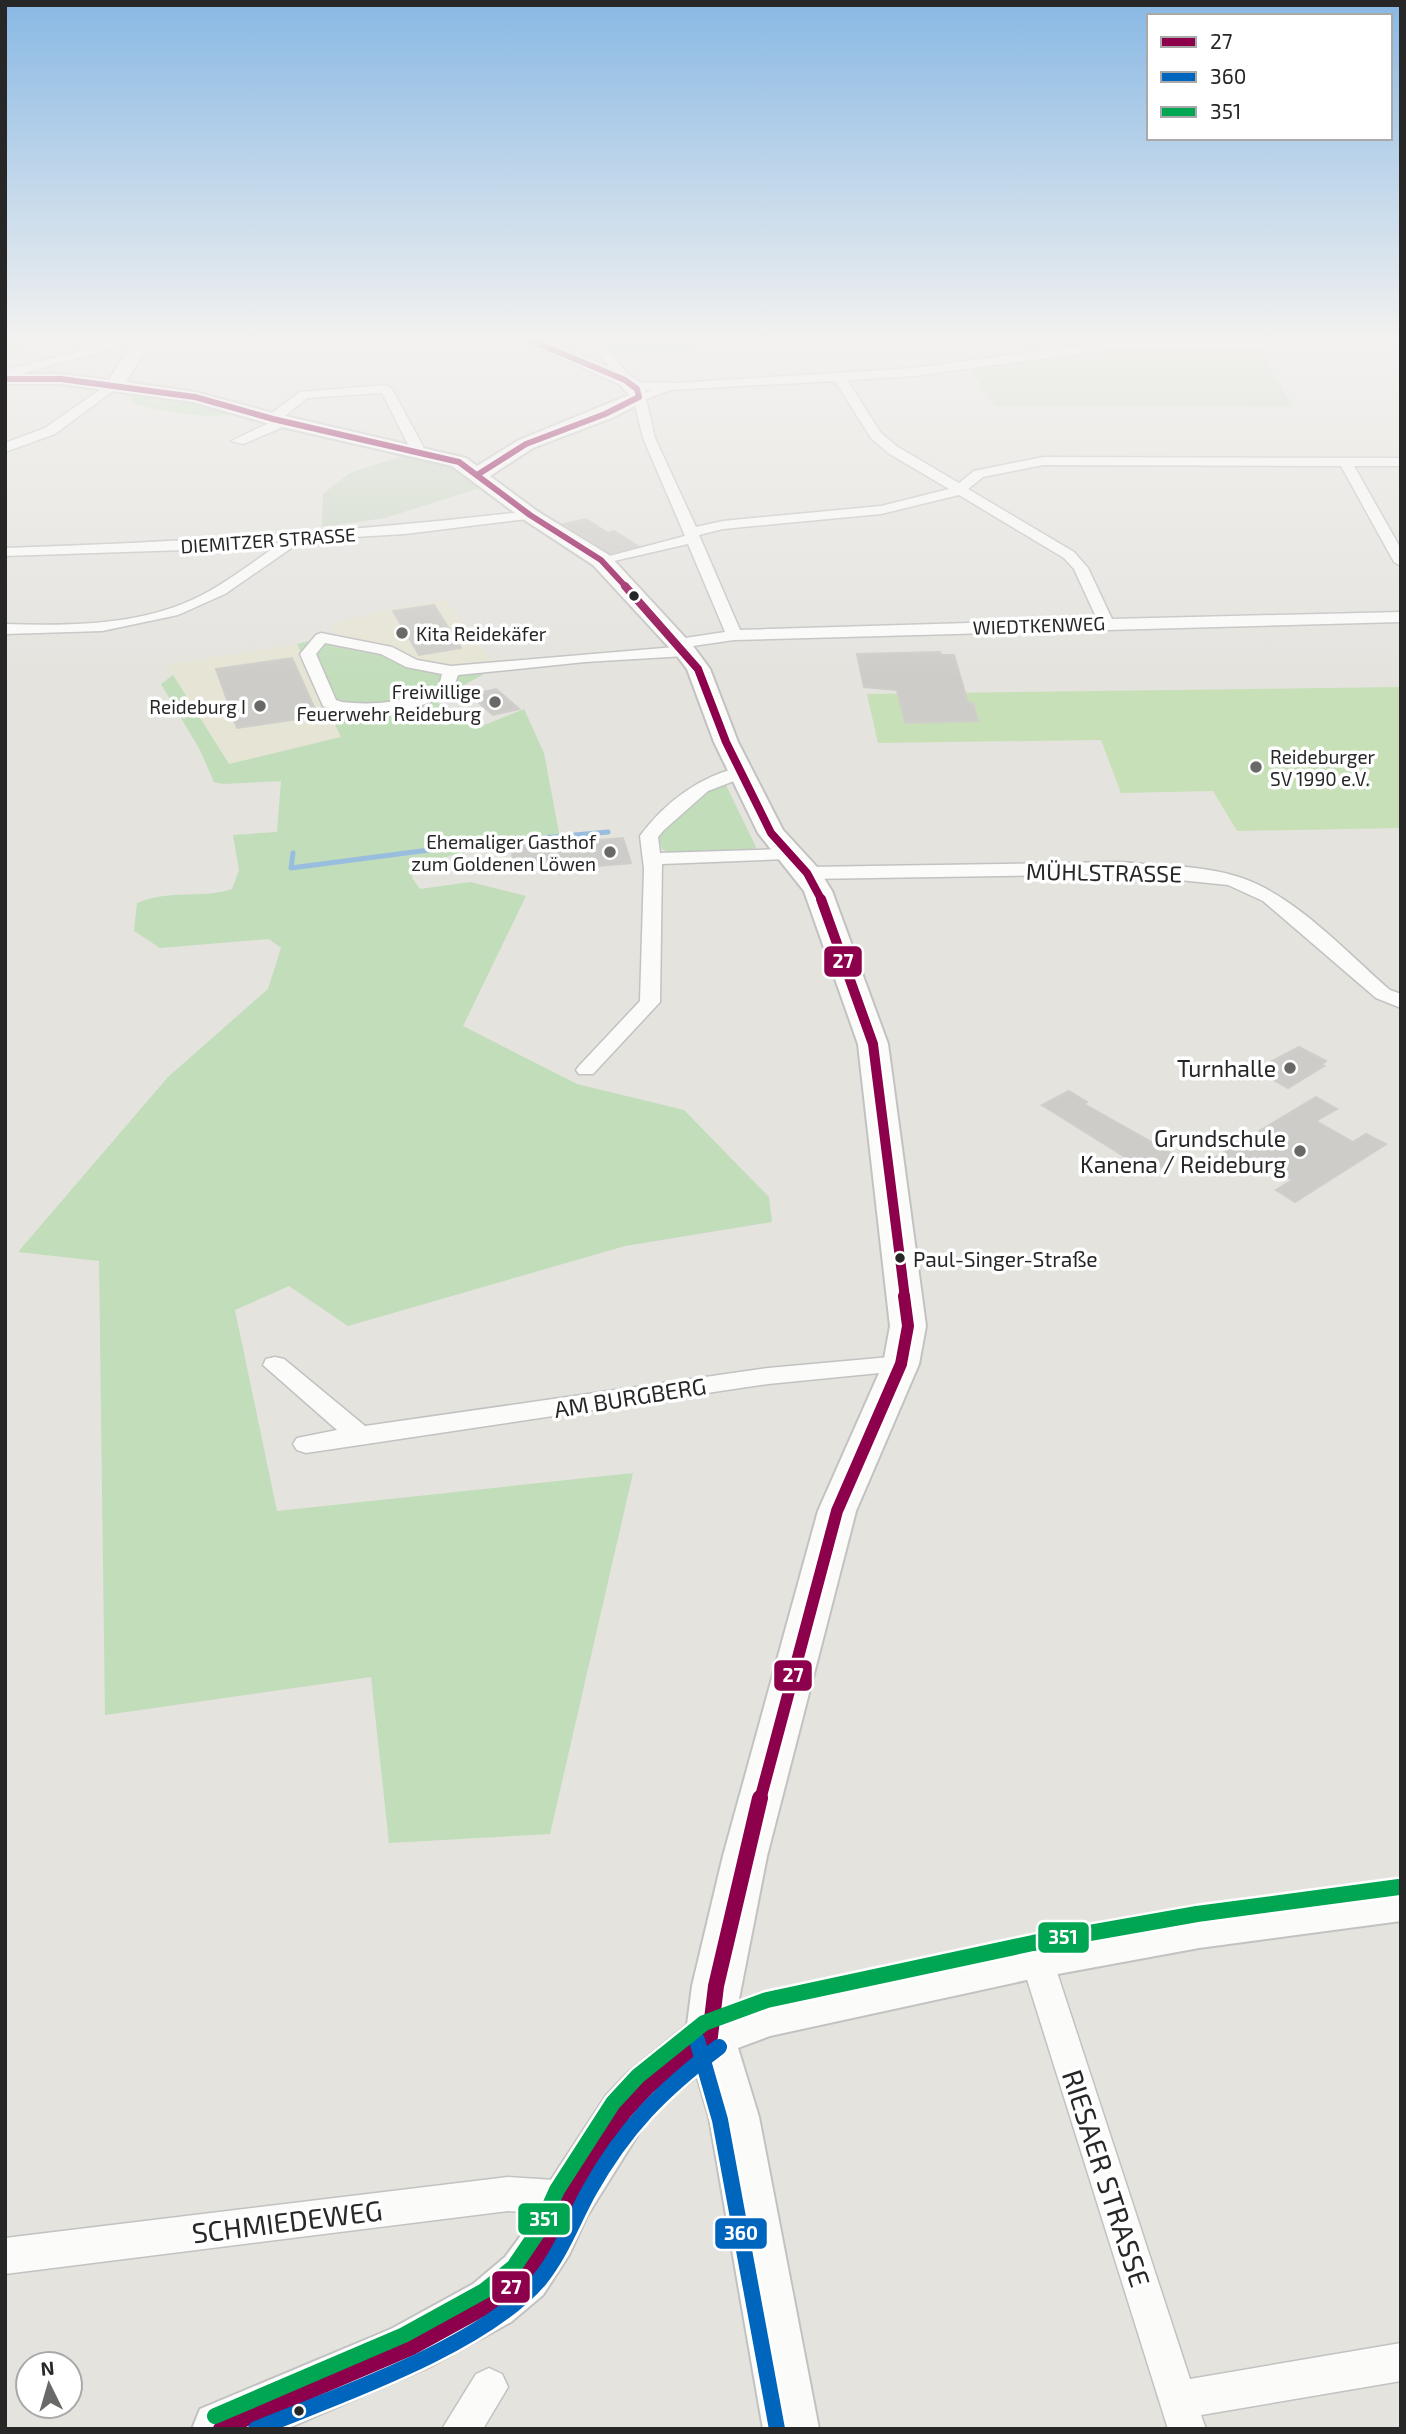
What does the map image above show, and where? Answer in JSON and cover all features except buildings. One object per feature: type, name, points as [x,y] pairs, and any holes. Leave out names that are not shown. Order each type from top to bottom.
[{"type":"street","points":[[423,452],[459,462],[530,515],[601,560],[698,669],[741,772],[771,833],[787,854],[807,873],[818,891],[873,1044],[908,1326],[901,1364],[837,1511],[745,1856],[716,1986],[710,2036],[734,2117],[791,2429]]},
{"type":"street","points":[[477,474],[514,452]]},
{"type":"street","points":[[655,452],[734,635]]},
{"type":"street","points":[[897,452],[1069,555],[1081,568],[1107,623]]},
{"type":"street","points":[[601,560],[742,523],[858,514],[960,490],[979,474],[1043,461],[1401,461]]},
{"type":"street","points":[[1345,461],[1401,562]]},
{"type":"street","name":"DIEMITZER STRASSE","points":[[5,552],[184,546],[271,537],[405,530],[530,515]]},
{"type":"street","points":[[5,629],[95,627],[148,620],[197,603],[298,537]]},
{"type":"street","name":"WIEDTKENWEG","points":[[681,647],[734,635],[1401,617]]},
{"type":"street","points":[[451,671],[446,689],[433,696],[343,710],[329,703],[308,654],[321,638],[386,650],[412,664],[451,671],[681,647]]},
{"type":"street","points":[[586,1070],[650,1002],[653,869],[649,836],[660,823],[706,785],[729,773],[741,772]]},
{"type":"street","points":[[650,859],[787,854]]},
{"type":"street","name":"MÜHLSTRASSE","points":[[807,873],[1121,868],[1209,876],[1233,881],[1270,897],[1383,994],[1401,1002]]},
{"type":"street","name":"AM BURGBERG","points":[[306,1444],[768,1376],[901,1364]]},
{"type":"street","points":[[275,1366],[360,1436]]},
{"type":"street","points":[[220,2429],[410,2348],[492,2303],[524,2276],[551,2237],[569,2198],[624,2112],[647,2087],[710,2036],[769,2014],[1036,1956],[1199,1928],[1401,1901]]},
{"type":"street","name":"RIESAER STRASSE","points":[[1036,1956],[1183,2414],[1401,2362]]},
{"type":"street","name":"SCHMIEDEWEG","points":[[5,2256],[508,2194],[569,2198]]},
{"type":"street","points":[[461,2429],[489,2387]]},
{"type":"shaded area","name":"Kita Reidekäfer","points":[[446,600],[494,664],[430,673],[336,640],[330,625],[382,610]]},
{"type":"shaded area","name":"Reideburg I","points":[[297,644],[342,737],[229,764],[166,665]]},
{"type":"green space","points":[[411,453],[449,463],[483,487],[385,518],[322,527],[323,494],[350,473]]},
{"type":"green space","points":[[321,638],[386,650],[438,674],[495,668],[435,701],[475,729],[524,709],[544,753],[560,838],[459,853],[414,867],[412,878],[420,889],[470,882],[526,896],[463,1026],[577,1084],[684,1110],[769,1197],[772,1222],[625,1246],[348,1326],[289,1286],[235,1310],[277,1511],[633,1473],[550,1834],[389,1843],[371,1677],[105,1715],[99,1261],[18,1252],[168,1077],[268,989],[281,948],[269,939],[160,948],[134,931],[137,903],[162,896],[232,889],[239,870],[233,835],[277,832],[281,781],[223,784],[214,782],[200,750],[161,684],[173,675],[229,764],[341,737],[297,644]]},
{"type":"green space","name":"Reideburger SV 1990 e.V.","points":[[1401,687],[1401,828],[1237,831],[1213,791],[1121,793],[1101,740],[878,743],[867,694]]},
{"type":"green space","points":[[723,779],[756,847],[752,850],[669,853],[662,849],[657,834],[668,819]]},
{"type":"waterway","points":[[293,853],[291,868],[475,844],[608,832]]},
{"type":"transit line","name":"27","points":[[414,452],[459,462],[530,515],[601,560],[685,651],[698,669],[726,742],[771,833],[807,873],[818,891],[873,1044],[908,1326],[901,1364],[837,1511],[745,1856],[716,1986],[710,2036]]},
{"type":"transit line","name":"27","points":[[477,475],[514,452]]},
{"type":"transit line","name":"351","points":[[215,2416],[404,2335],[484,2291],[514,2267],[539,2230],[557,2190],[613,2103],[638,2076],[704,2023],[767,2000],[1033,1943],[1197,1914],[1399,1887]]},
{"type":"transit line","name":"27","points":[[221,2429],[410,2348],[492,2303],[524,2276],[551,2237],[569,2198],[624,2112],[647,2087],[710,2036]]},
{"type":"transit line","name":"360","points":[[697,2040],[720,2120],[777,2429]]},
{"type":"transit line","name":"360","points":[[256,2429],[364,2385],[440,2350],[475,2330],[533,2287],[560,2248],[597,2176],[635,2120],[664,2090],[719,2047]]},
{"type":"place","name":"Kita Reidekäfer","points":[[402,633]]},
{"type":"place","name":"Freiwillige Feuerwehr Reideburg","points":[[495,702]]},
{"type":"place","name":"Reideburg I","points":[[260,706]]},
{"type":"place","name":"Reideburger SV 1990 e.V.","points":[[1256,767]]},
{"type":"place","name":"Ehemaliger Gasthof zum Goldenen Löwen","points":[[610,852]]},
{"type":"place","name":"Turnhalle","points":[[1290,1068]]},
{"type":"place","name":"Grundschule Kanena / Reideburg","points":[[1300,1151]]},
{"type":"place","name":"Paul-Singer-Straße","points":[[900,1258]]}]
